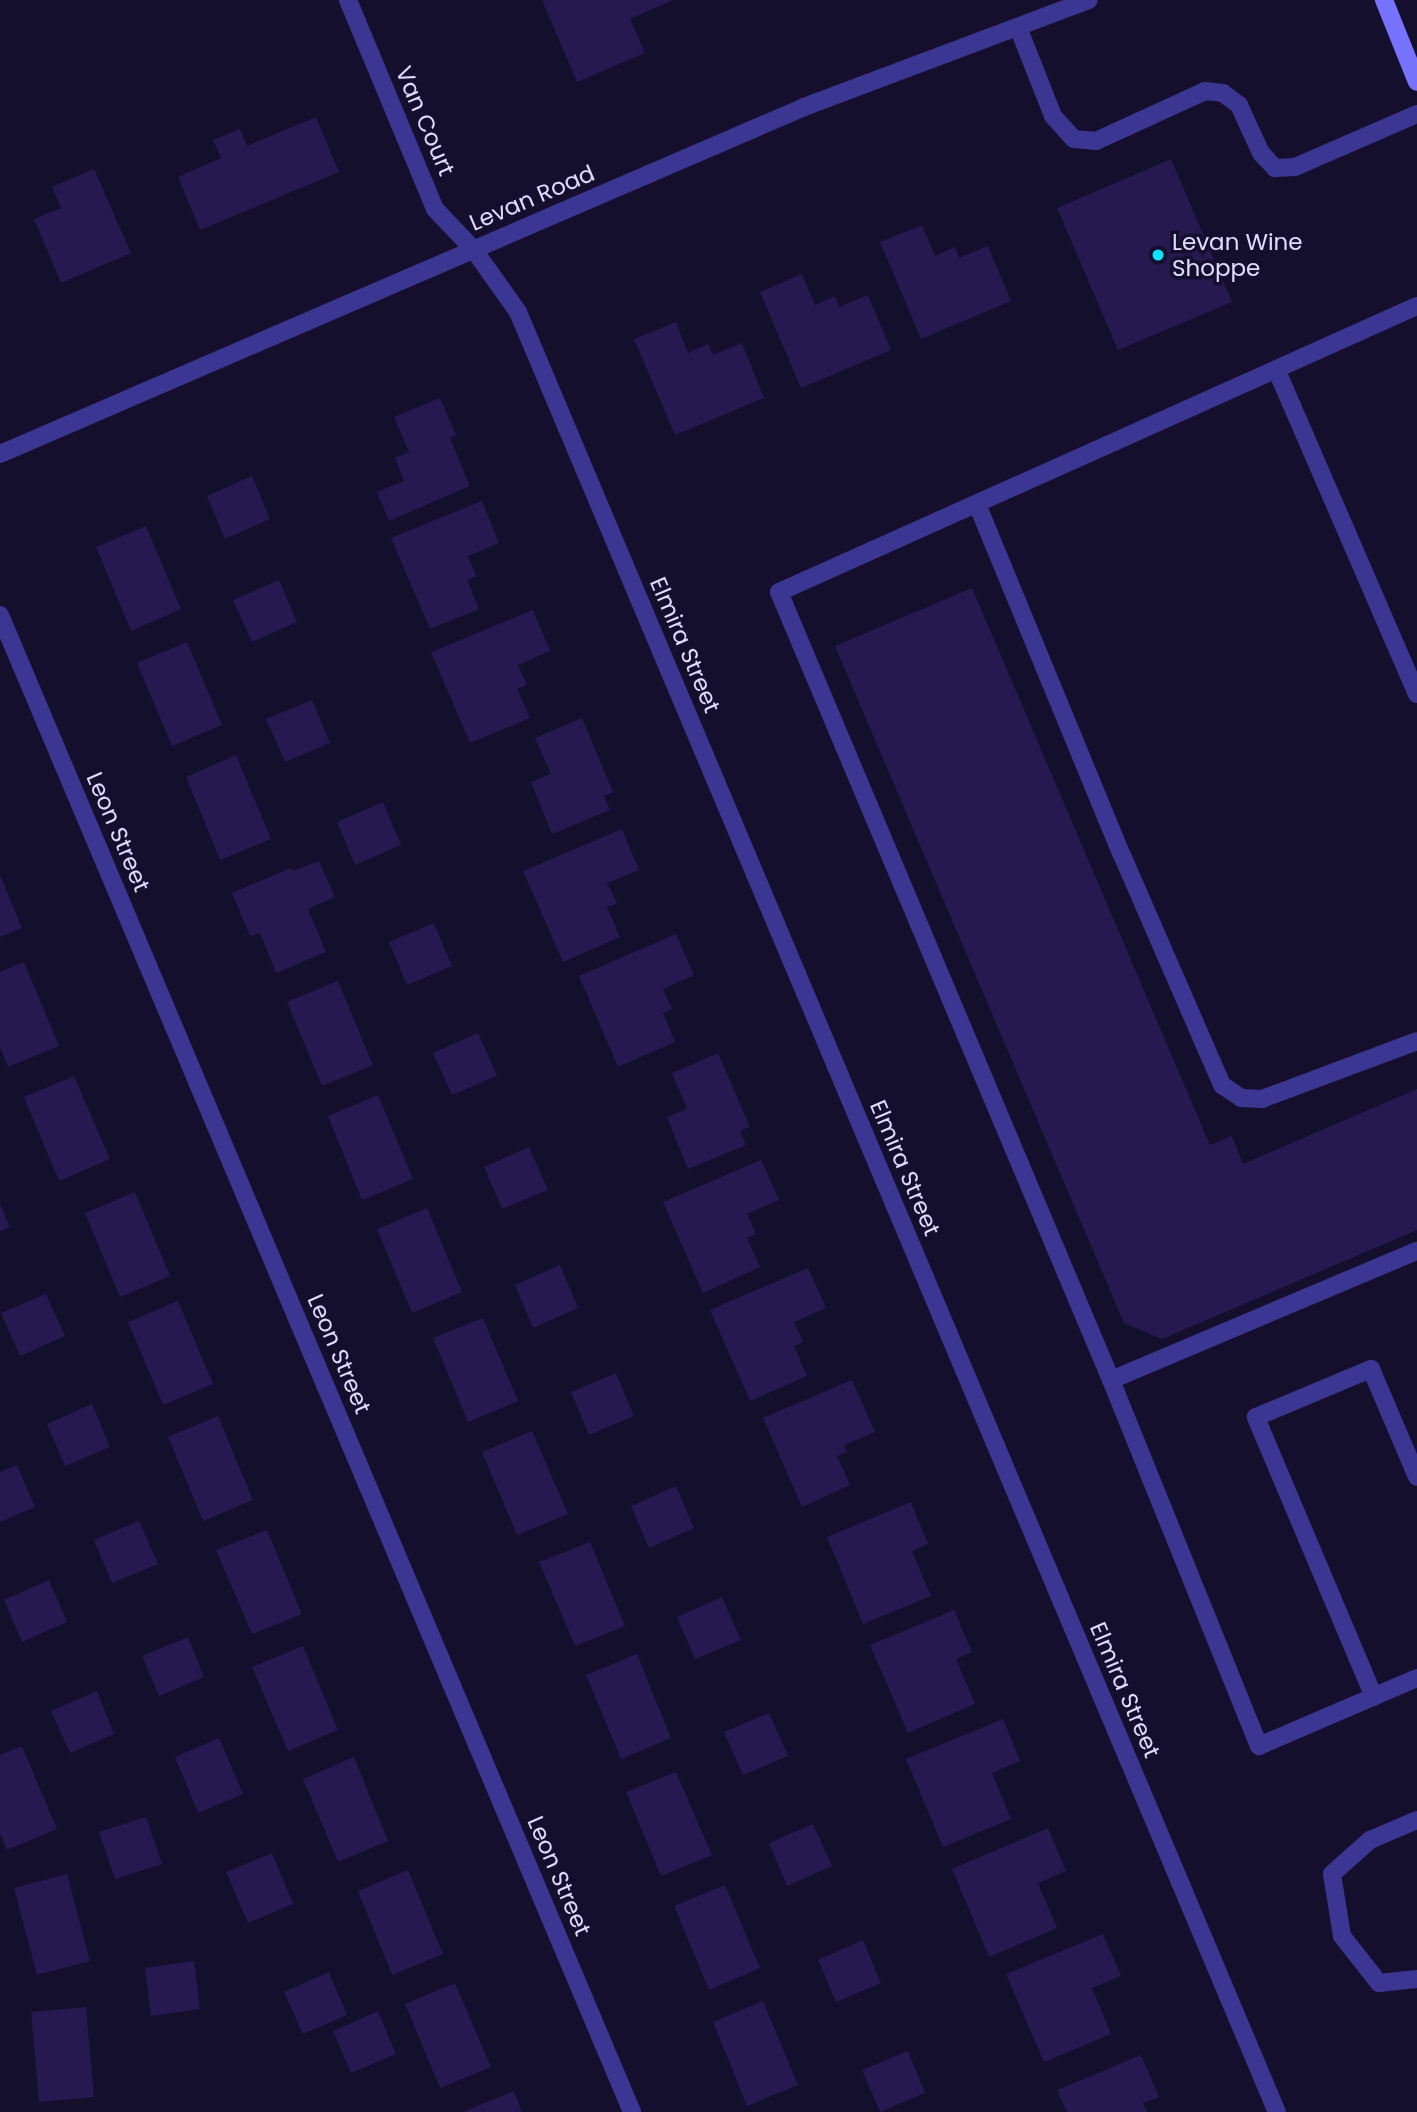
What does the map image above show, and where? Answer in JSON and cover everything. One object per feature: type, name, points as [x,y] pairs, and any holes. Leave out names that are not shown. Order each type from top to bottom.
[{"type":"main road","points":[[1384,0],[1417,82]]},
{"type":"street","name":"Van Court","points":[[348,0],[435,209],[474,250]]},
{"type":"street","name":"Levan Road","points":[[0,454],[804,107],[1089,0]]},
{"type":"street","points":[[1018,27],[1054,117],[1074,139],[1096,141],[1205,91],[1223,93],[1239,104],[1261,153],[1275,168],[1295,167],[1417,114]]},
{"type":"street","name":"Elmira Street","points":[[474,250],[518,312],[1277,2112]]},
{"type":"street","points":[[1417,306],[779,592],[1111,1380],[1259,1746],[1417,1678]]},
{"type":"street","points":[[1277,371],[1417,694]]},
{"type":"street","points":[[977,504],[1122,856],[1222,1085],[1241,1098],[1262,1100],[1417,1041]]},
{"type":"street","name":"Leon Street","points":[[0,615],[632,2112]]},
{"type":"street","points":[[1111,1380],[1417,1251]]},
{"type":"street","points":[[1374,1697],[1256,1417],[1371,1369],[1417,1477]]},
{"type":"street","points":[[1417,1820],[1370,1840],[1332,1874],[1342,1936],[1379,1983],[1417,1979]]},
{"type":"building","points":[[542,0],[673,0],[630,19],[645,53],[577,82]]},
{"type":"building","points":[[316,117],[339,172],[200,230],[178,177],[221,158],[213,140],[240,129],[247,146]]},
{"type":"building","points":[[1171,159],[1232,302],[1118,350],[1057,208]]},
{"type":"building","points":[[94,169],[131,253],[61,283],[34,219],[61,208],[52,187]]},
{"type":"building","points":[[922,225],[935,256],[955,247],[959,258],[988,246],[1011,301],[921,339],[880,242]]},
{"type":"building","points":[[802,274],[815,305],[835,296],[839,307],[868,295],[891,350],[801,388],[760,292]]},
{"type":"building","points":[[676,322],[688,353],[708,344],[713,355],[742,343],[764,398],[675,435],[634,339]]},
{"type":"building","points":[[440,398],[456,435],[450,438],[470,486],[389,521],[377,492],[404,481],[395,458],[409,452],[394,417]]},
{"type":"building","points":[[252,476],[270,519],[225,539],[207,496]]},
{"type":"building","points":[[482,501],[499,543],[468,556],[476,576],[467,580],[479,609],[430,629],[391,538]]},
{"type":"building","points":[[146,526],[181,609],[131,631],[96,547]]},
{"type":"building","points":[[279,580],[297,622],[252,642],[233,600]]},
{"type":"building","points":[[972,588],[1210,1145],[1232,1136],[1243,1164],[1417,1089],[1417,1230],[1162,1339],[1124,1323],[835,646]]},
{"type":"building","points":[[533,610],[550,651],[518,665],[527,685],[517,689],[530,718],[470,743],[431,652]]},
{"type":"building","points":[[187,642],[222,725],[172,746],[137,663]]},
{"type":"building","points":[[312,700],[330,743],[285,762],[266,719]]},
{"type":"building","points":[[582,718],[613,792],[604,796],[610,810],[552,834],[531,782],[551,774],[535,738]]},
{"type":"building","points":[[236,755],[271,839],[220,860],[186,777]]},
{"type":"building","points":[[383,802],[401,845],[355,865],[337,822]]},
{"type":"building","points":[[622,829],[639,870],[607,883],[617,903],[607,907],[620,937],[563,962],[523,871]]},
{"type":"building","points":[[319,861],[335,897],[308,909],[326,952],[276,973],[260,933],[250,936],[232,893],[291,868],[293,871]]},
{"type":"building","points":[[0,875],[22,928],[0,937]]},
{"type":"building","points":[[434,923],[452,966],[407,985],[389,942]]},
{"type":"building","points":[[676,934],[694,975],[663,989],[672,1009],[663,1013],[675,1042],[618,1067],[579,976]]},
{"type":"building","points":[[24,962],[59,1046],[8,1067],[0,1047],[0,972]]},
{"type":"building","points":[[338,981],[373,1065],[322,1086],[287,1002]]},
{"type":"building","points":[[478,1033],[497,1076],[452,1095],[433,1053]]},
{"type":"building","points":[[718,1053],[750,1127],[740,1131],[746,1145],[688,1169],[667,1117],[687,1109],[672,1073]]},
{"type":"building","points":[[74,1076],[110,1159],[59,1181],[24,1097]]},
{"type":"building","points":[[378,1095],[413,1179],[362,1200],[328,1116]]},
{"type":"building","points":[[529,1147],[548,1190],[502,1209],[484,1167]]},
{"type":"building","points":[[761,1160],[779,1200],[747,1214],[756,1234],[747,1238],[760,1267],[703,1293],[663,1202]]},
{"type":"building","points":[[135,1192],[170,1276],[120,1297],[85,1213]]},
{"type":"building","points":[[0,1204],[10,1227],[0,1231]]},
{"type":"building","points":[[427,1208],[462,1292],[412,1313],[377,1229]]},
{"type":"building","points":[[560,1265],[578,1308],[533,1328],[515,1285]]},
{"type":"building","points":[[808,1268],[826,1308],[794,1322],[803,1342],[794,1346],[807,1376],[750,1401],[710,1310]]},
{"type":"building","points":[[46,1294],[65,1336],[20,1356],[1,1313]]},
{"type":"building","points":[[178,1301],[213,1384],[163,1405],[128,1322]]},
{"type":"building","points":[[483,1318],[518,1401],[468,1422],[433,1338]]},
{"type":"building","points":[[616,1373],[634,1416],[589,1435],[571,1392]]},
{"type":"building","points":[[852,1380],[875,1432],[844,1445],[847,1452],[837,1456],[850,1485],[802,1507],[763,1418]]},
{"type":"building","points":[[92,1404],[110,1447],[65,1466],[47,1424]]},
{"type":"building","points":[[218,1416],[253,1500],[203,1521],[168,1437]]},
{"type":"building","points":[[532,1431],[568,1514],[517,1535],[482,1452]]},
{"type":"building","points":[[17,1465],[35,1507],[0,1522],[0,1472]]},
{"type":"building","points":[[676,1486],[694,1528],[649,1548],[631,1506]]},
{"type":"building","points":[[911,1502],[928,1544],[912,1551],[931,1596],[863,1624],[827,1537]]},
{"type":"building","points":[[139,1521],[158,1564],[112,1583],[94,1540]]},
{"type":"building","points":[[267,1530],[302,1614],[252,1634],[216,1550]]},
{"type":"building","points":[[590,1542],[625,1626],[575,1646],[539,1562]]},
{"type":"building","points":[[49,1580],[67,1622],[22,1642],[4,1600]]},
{"type":"building","points":[[722,1597],[741,1640],[695,1659],[677,1617]]},
{"type":"building","points":[[954,1610],[972,1652],[956,1659],[975,1704],[908,1733],[870,1645]]},
{"type":"building","points":[[188,1637],[204,1677],[159,1696],[142,1656]]},
{"type":"building","points":[[303,1646],[338,1730],[288,1751],[252,1667]]},
{"type":"building","points":[[637,1654],[671,1738],[621,1759],[586,1675]]},
{"type":"building","points":[[97,1691],[114,1734],[70,1753],[51,1711]]},
{"type":"building","points":[[769,1713],[788,1756],[743,1775],[724,1732]]},
{"type":"building","points":[[1003,1719],[1020,1761],[992,1773],[1011,1819],[943,1847],[906,1759]]},
{"type":"building","points":[[219,1738],[243,1794],[198,1813],[175,1757]]},
{"type":"building","points":[[22,1746],[57,1829],[7,1850],[0,1833],[0,1755]]},
{"type":"building","points":[[354,1757],[388,1841],[338,1862],[303,1779]]},
{"type":"building","points":[[676,1772],[712,1855],[661,1876],[626,1792]]},
{"type":"building","points":[[146,1817],[162,1864],[115,1879],[99,1832]]},
{"type":"building","points":[[813,1824],[832,1866],[787,1886],[769,1843]]},
{"type":"building","points":[[1048,1828],[1066,1871],[1038,1883],[1057,1928],[989,1957],[952,1869]]},
{"type":"building","points":[[272,1853],[293,1904],[248,1923],[226,1872]]},
{"type":"building","points":[[408,1870],[443,1954],[392,1975],[358,1891]]},
{"type":"building","points":[[67,1874],[90,1961],[37,1975],[14,1888]]},
{"type":"building","points":[[725,1885],[760,1968],[709,1990],[674,1906]]},
{"type":"building","points":[[1103,1934],[1121,1976],[1092,1988],[1111,2034],[1044,2062],[1006,1974]]},
{"type":"building","points":[[863,1940],[881,1983],[836,2002],[818,1960]]},
{"type":"building","points":[[194,1961],[200,2009],[151,2016],[145,1968]]},
{"type":"building","points":[[329,1972],[347,2015],[303,2034],[284,1992]]},
{"type":"building","points":[[455,1983],[491,2067],[440,2088],[405,2004]]},
{"type":"building","points":[[763,2001],[798,2085],[747,2106],[713,2022]]},
{"type":"building","points":[[86,2007],[94,2097],[39,2102],[31,2012]]},
{"type":"building","points":[[378,2011],[396,2054],[351,2073],[333,2031]]},
{"type":"building","points":[[908,2051],[925,2093],[880,2112],[862,2070]]},
{"type":"building","points":[[1141,2055],[1159,2097],[1143,2103],[1147,2112],[1067,2112],[1057,2090]]},
{"type":"building","points":[[514,2091],[522,2112],[463,2112]]},
{"type":"place","name":"Levan Wine Shoppe","points":[[1158,255]]}]
